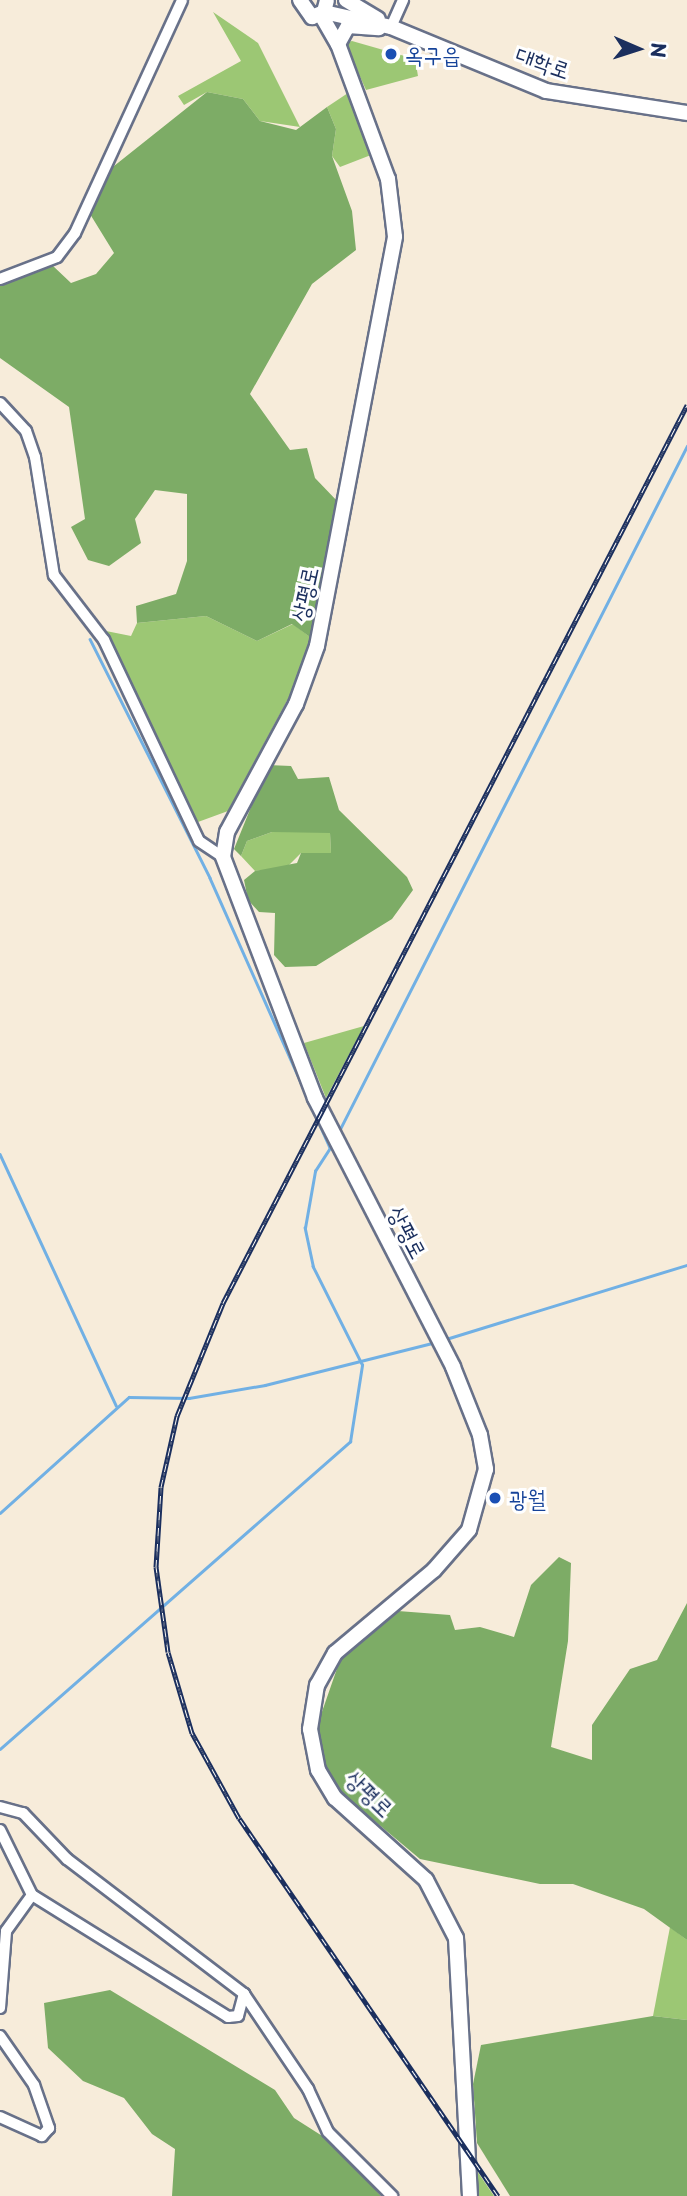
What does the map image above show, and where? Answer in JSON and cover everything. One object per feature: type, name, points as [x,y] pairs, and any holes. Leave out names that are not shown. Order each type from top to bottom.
[{"type":"main road","name":"대학로","points":[[346,0],[391,27]]},
{"type":"main road","name":"대학로","points":[[298,3],[391,27],[546,91],[687,113]]},
{"type":"main road","name":"상평로","points":[[324,9],[395,201],[391,268],[317,646],[296,704],[227,832],[223,857],[238,911],[328,1128],[444,1349],[480,1435],[486,1469],[476,1517],[434,1570],[335,1653],[317,1685],[310,1729],[318,1770],[335,1798],[426,1880],[456,1938],[470,2196]]},
{"type":"main road","points":[[338,44],[348,26],[391,27]]},
{"type":"street","points":[[0,279],[57,257],[75,233],[182,0]]},
{"type":"street","points":[[391,27],[403,0]]},
{"type":"street","points":[[0,402],[26,431],[34,457],[54,575],[104,640],[199,841],[223,857]]},
{"type":"street","points":[[0,1807],[23,1813],[67,1858],[244,1994],[308,2089],[328,2132],[392,2196]]},
{"type":"street","points":[[0,1830],[33,1895],[228,2017],[238,2016],[244,1994]]},
{"type":"street","points":[[0,2008],[6,1931],[33,1895]]},
{"type":"street","points":[[0,2117],[42,2136],[50,2128],[34,2085],[2,2041]]},
{"type":"green space","points":[[213,12],[258,43],[300,127],[260,121],[243,99],[207,92],[184,105],[178,96],[241,61]]},
{"type":"green space","points":[[352,41],[415,59],[418,76],[366,90],[345,43]]},
{"type":"green space","points":[[351,91],[371,155],[340,167],[332,156],[336,129],[327,107]]},
{"type":"green space","points":[[207,92],[243,99],[260,121],[296,130],[327,107],[336,129],[332,156],[352,211],[356,250],[312,284],[250,394],[290,450],[307,448],[315,478],[339,503],[310,637],[292,624],[257,641],[206,616],[137,623],[136,606],[176,594],[187,561],[187,494],[155,490],[135,519],[141,543],[109,566],[88,560],[71,527],[85,519],[69,407],[0,358],[0,284],[52,265],[71,283],[96,274],[114,253],[90,214],[109,170]]},
{"type":"green space","points":[[206,616],[257,641],[293,624],[310,637],[305,667],[228,811],[198,822],[106,631],[131,636],[137,623]]},
{"type":"green space","points":[[268,765],[291,766],[298,779],[329,777],[339,810],[407,877],[413,890],[392,919],[316,966],[285,967],[274,955],[275,913],[259,912],[248,900],[244,880],[255,871],[297,863],[301,853],[331,853],[330,833],[272,832],[247,841],[241,856],[234,849]]},
{"type":"green space","points":[[272,832],[330,832],[331,853],[301,853],[286,868],[255,871],[241,856],[247,841]]},
{"type":"green space","points":[[364,1026],[326,1098],[304,1043]]},
{"type":"green space","points":[[559,1557],[571,1563],[568,1641],[551,1747],[592,1760],[592,1725],[630,1669],[657,1660],[687,1603],[687,1940],[644,1909],[573,1884],[540,1884],[420,1859],[340,1792],[324,1768],[316,1729],[340,1660],[398,1611],[450,1615],[455,1630],[480,1627],[514,1637],[531,1585]]},
{"type":"green space","points":[[670,1927],[687,1940],[687,2020],[653,2016]]},
{"type":"green space","points":[[110,1990],[275,2090],[294,2118],[338,2146],[381,2196],[172,2196],[175,2149],[152,2134],[124,2098],[83,2081],[48,2048],[44,2003]]},
{"type":"green space","points":[[653,2016],[687,2020],[687,2196],[510,2196],[477,2143],[473,2084],[481,2045]]},
{"type":"green space","points":[[471,2162],[494,2196],[478,2196]]},
{"type":"waterway","points":[[339,1131],[687,446]]},
{"type":"waterway","points":[[90,639],[210,878],[330,1148]]},
{"type":"waterway","points":[[0,1749],[350,1442],[362,1365],[313,1267],[305,1228],[315,1171],[333,1143]]},
{"type":"waterway","points":[[0,1154],[116,1405]]},
{"type":"waterway","points":[[446,1339],[687,1265]]},
{"type":"waterway","points":[[0,1513],[129,1397],[189,1398],[265,1385],[436,1342]]},
{"type":"railway","points":[[498,2196],[239,1818],[192,1733],[168,1652],[156,1567],[161,1487],[177,1416],[223,1303],[687,405]]},
{"type":"place","name":"옥구읍","points":[[391,54]]},
{"type":"place","name":"광월","points":[[495,1498]]}]
